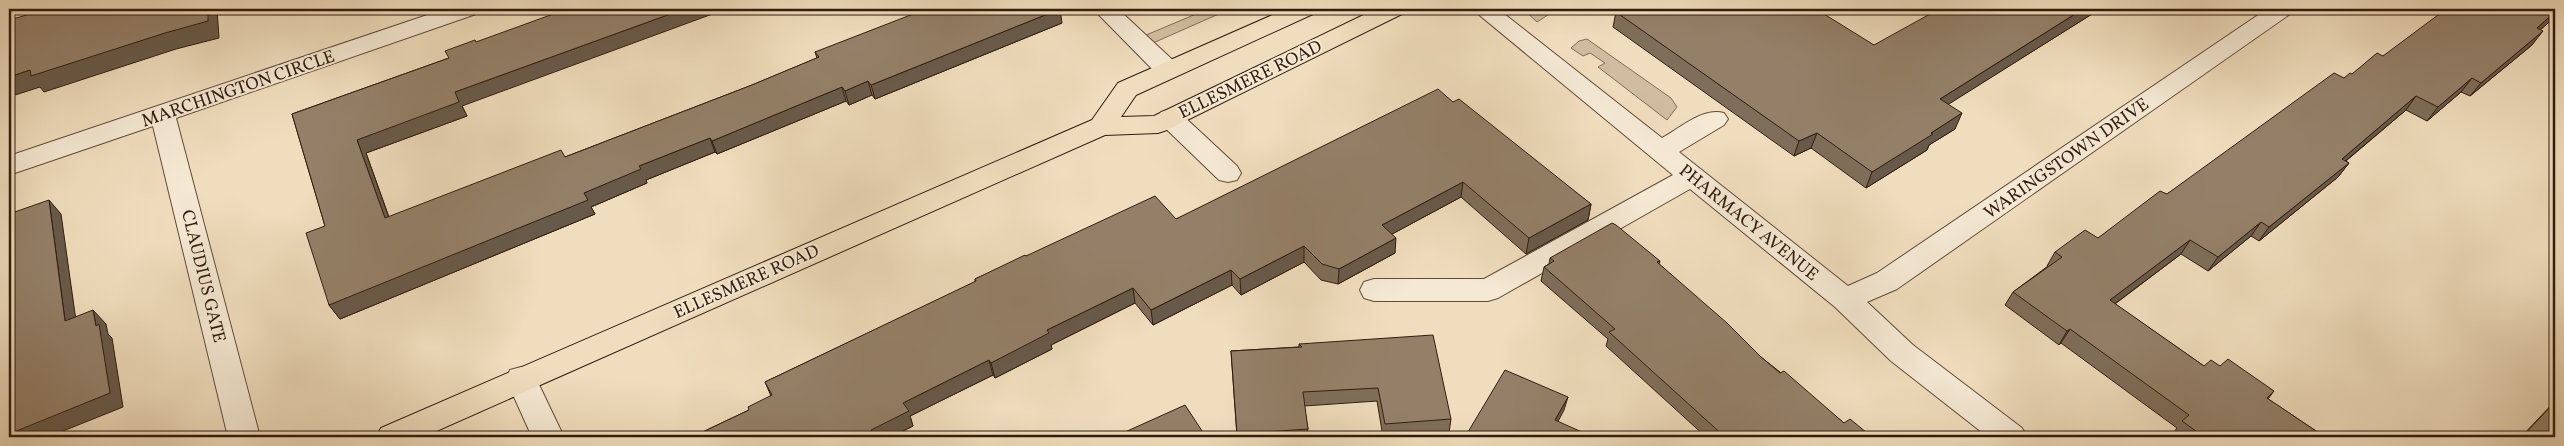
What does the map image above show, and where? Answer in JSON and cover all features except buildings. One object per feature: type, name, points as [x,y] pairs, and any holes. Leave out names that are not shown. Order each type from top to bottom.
[{"type":"main road","points":[[1101,126],[1127,89],[1305,9]]},
{"type":"main road","name":"ELLESMERE ROAD","points":[[392,437],[1101,126],[1158,124],[1394,9]]},
{"type":"street","name":"MARCHINGTON CIRCLE","points":[[9,166],[163,115],[468,9]]},
{"type":"street","name":"PHARMACY AVENUE","points":[[1484,9],[1845,299],[1902,353],[2011,437]]},
{"type":"street","name":"WARINGSTOWN DRIVE","points":[[1845,299],[1887,281],[2282,9]]},
{"type":"street","points":[[1111,15],[1168,70]]},
{"type":"street","name":"CLAUDIUS GATE","points":[[163,115],[244,437]]},
{"type":"street","points":[[1170,118],[1228,173]]},
{"type":"street","points":[[1661,151],[1715,119]]},
{"type":"street","points":[[1374,290],[1488,290],[1692,176]]},
{"type":"street","points":[[521,379],[548,437]]},
{"type":"shaded area","points":[[1208,9],[1230,9],[1153,43],[1139,38]]},
{"type":"shaded area","points":[[1523,9],[1557,9],[1537,22]]},
{"type":"shaded area","points":[[1587,39],[1671,98],[1677,107],[1667,120],[1598,67],[1605,63],[1590,53],[1583,56],[1571,48],[1579,41]]}]
